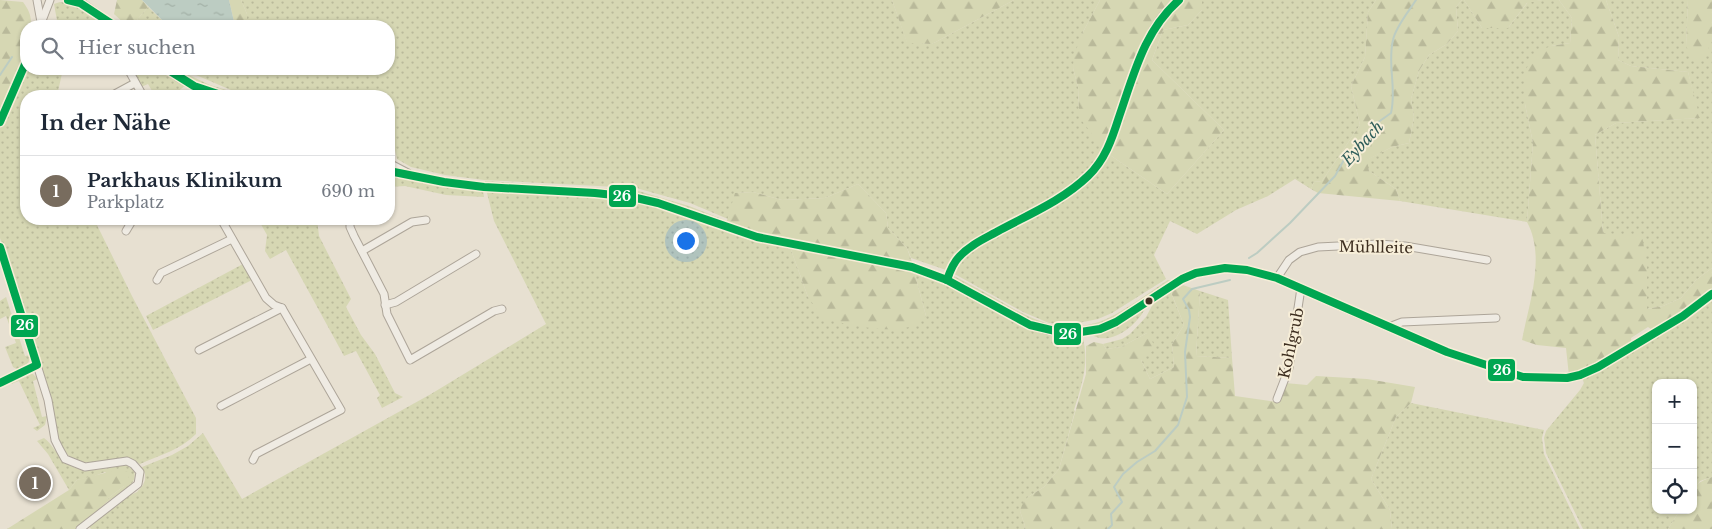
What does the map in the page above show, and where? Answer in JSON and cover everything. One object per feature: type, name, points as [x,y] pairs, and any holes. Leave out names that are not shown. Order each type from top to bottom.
[{"type":"street","points":[[37,0],[40,20]]},
{"type":"street","points":[[41,0],[51,0],[42,20]]},
{"type":"street","points":[[68,0],[79,1],[106,20]]},
{"type":"street","points":[[947,280],[955,261],[974,243],[1076,188],[1099,164],[1114,133],[1138,64],[1152,31],[1162,14],[1179,0]]},
{"type":"street","points":[[0,122],[20,75]]},
{"type":"street","points":[[131,75],[139,90]]},
{"type":"street","points":[[175,75],[204,90]]},
{"type":"street","points":[[122,90],[135,83]]},
{"type":"street","points":[[395,166],[411,174]]},
{"type":"street","points":[[395,171],[444,182],[484,187],[595,193],[632,197],[658,203],[757,237],[912,267],[947,280],[1030,325],[1068,334],[1100,329],[1116,322],[1182,279],[1209,270],[1225,268],[1247,270],[1277,278],[1447,352],[1514,374],[1543,378],[1567,378],[1580,375],[1598,367],[1683,316],[1712,294]]},
{"type":"street","points":[[362,251],[412,222],[426,220]]},
{"type":"street","points":[[126,231],[130,225]]},
{"type":"street","points":[[224,225],[266,298],[274,305],[282,308],[341,410],[256,454],[253,460]]},
{"type":"street","points":[[350,225],[384,294],[387,314],[410,360],[502,308]]},
{"type":"street","points":[[157,280],[161,273],[232,239]]},
{"type":"street","name":"Mühlleite","points":[[1277,278],[1289,260],[1300,252],[1318,247],[1379,244],[1405,246],[1487,260]]},
{"type":"street","points":[[0,247],[48,400],[55,440],[65,459],[85,468],[127,461],[134,464],[140,472],[138,484],[134,488],[80,529]]},
{"type":"street","points":[[386,305],[396,302],[476,254]]},
{"type":"street","name":"Kohlgrub","points":[[1277,398],[1289,368],[1301,288]]},
{"type":"street","points":[[199,350],[282,308]]},
{"type":"street","points":[[1389,327],[1402,322],[1496,318]]},
{"type":"street","points":[[221,406],[311,358]]},
{"type":"green space","points":[[0,0],[23,2],[29,12],[30,20],[20,20],[20,70],[5,104],[0,109]]},
{"type":"green space","points":[[117,0],[142,0],[148,7],[137,20],[120,20],[114,14]]},
{"type":"green space","points":[[229,0],[241,0],[247,14],[247,20],[234,20]]},
{"type":"green space","points":[[241,0],[892,0],[907,42],[932,44],[1014,0],[1100,0],[1083,32],[1073,68],[1078,87],[1079,109],[1105,150],[1098,163],[1075,187],[973,242],[949,271],[911,258],[907,248],[888,228],[886,213],[858,184],[825,198],[782,200],[753,192],[736,193],[728,219],[690,203],[636,188],[484,180],[445,175],[411,167],[397,159],[395,150],[395,90],[231,90],[196,75],[395,75],[395,20],[247,20],[247,14]]},
{"type":"green space","points":[[892,0],[1014,0],[932,44],[907,43]]},
{"type":"green space","points":[[1100,0],[1202,0],[1202,10],[1188,25],[1163,30],[1152,60],[1224,130],[1167,194],[1107,153],[1082,121],[1079,109],[1078,87],[1073,68],[1074,55],[1083,32]]},
{"type":"green space","points":[[1202,0],[1376,0],[1368,12],[1365,57],[1351,86],[1360,125],[1322,181],[1314,182],[1311,189],[1295,179],[1268,196],[1236,210],[1197,234],[1170,221],[1154,255],[1166,279],[1112,313],[1098,319],[1068,325],[1049,323],[1023,312],[951,272],[957,262],[975,245],[1053,204],[1107,153],[1167,194],[1224,130],[1152,60],[1163,30],[1188,25],[1202,10]]},
{"type":"green space","points":[[1376,0],[1462,0],[1456,7],[1458,31],[1447,44],[1429,55],[1419,71],[1411,99],[1414,117],[1409,143],[1392,147],[1367,160],[1369,171],[1396,189],[1400,201],[1318,193],[1311,189],[1314,182],[1322,181],[1360,125],[1351,86],[1365,57],[1368,12]]},
{"type":"green space","points":[[1464,0],[1482,28],[1508,28],[1528,2],[1542,0],[1559,0],[1572,18],[1570,43],[1551,46],[1525,104],[1533,143],[1527,222],[1400,201],[1396,189],[1369,171],[1366,160],[1392,147],[1409,143],[1414,117],[1411,99],[1419,71],[1429,55],[1447,44],[1458,31],[1456,7]]},
{"type":"green space","points":[[1464,0],[1542,0],[1527,3],[1508,28],[1482,28]]},
{"type":"green space","points":[[1559,0],[1606,0],[1619,37],[1618,60],[1631,66],[1688,72],[1700,118],[1616,123],[1595,135],[1603,233],[1642,236],[1647,264],[1647,309],[1663,306],[1681,298],[1696,280],[1712,268],[1712,292],[1682,315],[1654,331],[1648,327],[1631,338],[1632,344],[1597,366],[1569,376],[1566,348],[1537,345],[1522,340],[1532,296],[1536,265],[1533,236],[1527,222],[1533,143],[1525,104],[1525,71],[1536,52],[1551,46],[1570,43],[1572,18]]},
{"type":"green space","points":[[1606,0],[1688,0],[1686,46],[1712,40],[1712,268],[1696,280],[1681,298],[1663,306],[1647,309],[1647,264],[1603,233],[1595,135],[1616,123],[1699,118],[1688,72],[1631,66],[1618,60],[1619,37]]},
{"type":"green space","points":[[1688,0],[1712,0],[1712,40],[1704,59],[1692,59],[1686,46]]},
{"type":"green space","points":[[60,2],[80,5],[101,20],[57,20],[54,4]]},
{"type":"green space","points":[[148,7],[162,20],[137,20]]},
{"type":"green space","points":[[23,75],[62,75],[58,90],[20,90],[20,225],[97,225],[196,418],[196,434],[190,440],[170,452],[140,464],[127,458],[98,462],[79,462],[69,456],[63,449],[59,440],[50,400],[0,238],[0,128]]},
{"type":"green space","points":[[134,75],[172,75],[186,85],[180,90],[152,90],[148,84],[141,87]]},
{"type":"green space","points":[[180,75],[189,75],[226,90],[210,90]]},
{"type":"green space","points":[[395,175],[443,185],[483,190],[484,197],[446,195],[405,186],[395,187]]},
{"type":"green space","points":[[485,181],[635,190],[689,206],[727,221],[726,224],[659,201],[485,184]]},
{"type":"green space","points":[[858,184],[886,213],[888,228],[907,248],[913,265],[758,234],[726,224],[735,193],[753,192],[782,200],[825,198]]},
{"type":"green space","points":[[486,189],[631,199],[658,205],[756,240],[790,247],[808,297],[926,316],[914,271],[947,283],[1012,319],[1029,326],[1046,332],[1082,335],[1085,354],[1084,373],[1059,469],[1044,487],[1028,497],[1020,511],[1025,526],[1024,529],[91,529],[88,525],[122,499],[137,492],[143,485],[145,474],[142,467],[172,455],[188,446],[203,433],[242,499],[431,394],[546,324],[494,221]]},
{"type":"green space","points":[[261,225],[318,225],[319,236],[351,299],[346,307],[361,335],[375,354],[395,393],[403,397],[382,408],[377,398],[380,395],[356,351],[344,356],[286,250],[270,259],[265,251],[267,235]]},
{"type":"green space","points":[[790,247],[914,271],[926,316],[917,324],[906,328],[892,329],[863,327],[824,319],[808,297]]},
{"type":"green space","points":[[243,264],[252,280],[153,330],[146,316]]},
{"type":"green space","points":[[950,274],[1034,319],[1059,326],[1071,327],[1099,322],[1125,309],[1168,280],[1173,281],[1123,314],[1087,328],[1068,331],[1049,329],[1029,322],[948,278]]},
{"type":"green space","points":[[1183,285],[1200,291],[1196,356],[1232,358],[1235,396],[1277,402],[1285,383],[1307,385],[1316,376],[1367,379],[1415,387],[1411,403],[1396,417],[1371,479],[1390,510],[1392,529],[1024,529],[1025,526],[1020,511],[1022,505],[1028,497],[1044,487],[1059,469],[1086,374],[1086,346],[1094,342],[1103,344],[1106,349],[1121,347],[1147,333],[1156,348],[1141,360],[1150,379],[1174,367],[1172,344],[1184,325],[1171,292]]},
{"type":"green space","points":[[1170,290],[1184,325],[1172,344],[1174,367],[1150,379],[1141,360],[1147,333],[1121,347],[1106,349],[1103,344],[1122,339],[1130,334],[1146,317],[1154,302]]},
{"type":"green space","points":[[1200,291],[1228,300],[1232,358],[1196,356]]},
{"type":"green space","points":[[1712,296],[1712,477],[1700,481],[1697,485],[1697,379],[1652,379],[1652,514],[1677,514],[1668,529],[1583,529],[1546,453],[1544,438],[1546,431],[1580,390],[1584,383],[1582,377]]},
{"type":"green space","points":[[6,297],[25,356],[30,355],[25,366],[18,370],[13,367],[5,347],[16,343],[6,316],[0,319],[0,301]]},
{"type":"green space","points":[[1146,307],[1137,320],[1124,332],[1108,338],[1092,335],[1118,326]]},
{"type":"green space","points":[[28,373],[33,374],[38,379],[33,381],[42,417],[47,416],[45,425],[37,431],[33,428],[40,425],[19,381],[11,384],[10,381]]},
{"type":"green space","points":[[1411,403],[1544,430],[1542,438],[1544,454],[1580,529],[1392,529],[1390,510],[1371,479],[1396,417]]},
{"type":"green space","points":[[44,438],[69,465],[85,470],[93,470],[127,465],[134,471],[133,481],[126,489],[107,502],[107,499],[124,486],[105,472],[77,480],[69,490],[48,454],[37,441]]},
{"type":"green space","points":[[120,469],[128,472],[129,479],[124,486],[107,499],[107,502],[76,529],[7,529],[69,490],[77,480]]},
{"type":"green space","points":[[1712,477],[1712,529],[1668,529],[1677,514],[1697,514],[1697,485]]},
{"type":"water","points":[[142,0],[229,0],[234,20],[162,20]]},
{"type":"waterway","name":"Eybach","points":[[1249,258],[1290,223],[1335,176],[1345,158],[1377,123],[1391,113],[1393,104],[1391,49],[1394,35],[1416,0]]},
{"type":"waterway","points":[[0,75],[12,57]]},
{"type":"waterway","name":"Eybach","points":[[1108,529],[1112,525],[1111,514],[1122,502],[1114,487],[1123,474],[1137,462],[1155,451],[1178,425],[1187,397],[1185,352],[1190,317],[1189,310],[1183,299],[1192,289],[1230,280]]},
{"type":"transit line","name":"26","points":[[68,0],[80,3],[106,20]]},
{"type":"transit line","name":"26","points":[[947,280],[955,262],[968,248],[1057,199],[1078,185],[1094,170],[1111,141],[1135,69],[1149,39],[1157,25],[1179,0]]},
{"type":"transit line","name":"26","points":[[0,122],[20,75]]},
{"type":"transit line","name":"26","points":[[177,75],[194,86],[206,90]]},
{"type":"transit line","name":"26","points":[[395,172],[444,182],[484,187],[595,193],[632,197],[658,203],[757,237],[912,267],[947,280],[1030,325],[1068,334],[1100,329],[1116,322],[1182,279],[1196,273],[1225,268],[1247,270],[1277,278],[1447,352],[1523,377],[1567,378],[1580,375],[1598,367],[1683,316],[1712,294]]},
{"type":"transit line","name":"26","points":[[0,247],[37,365],[0,383]]},
{"type":"place","name":"Parkhaus Klinikum","points":[[35,483]]}]
